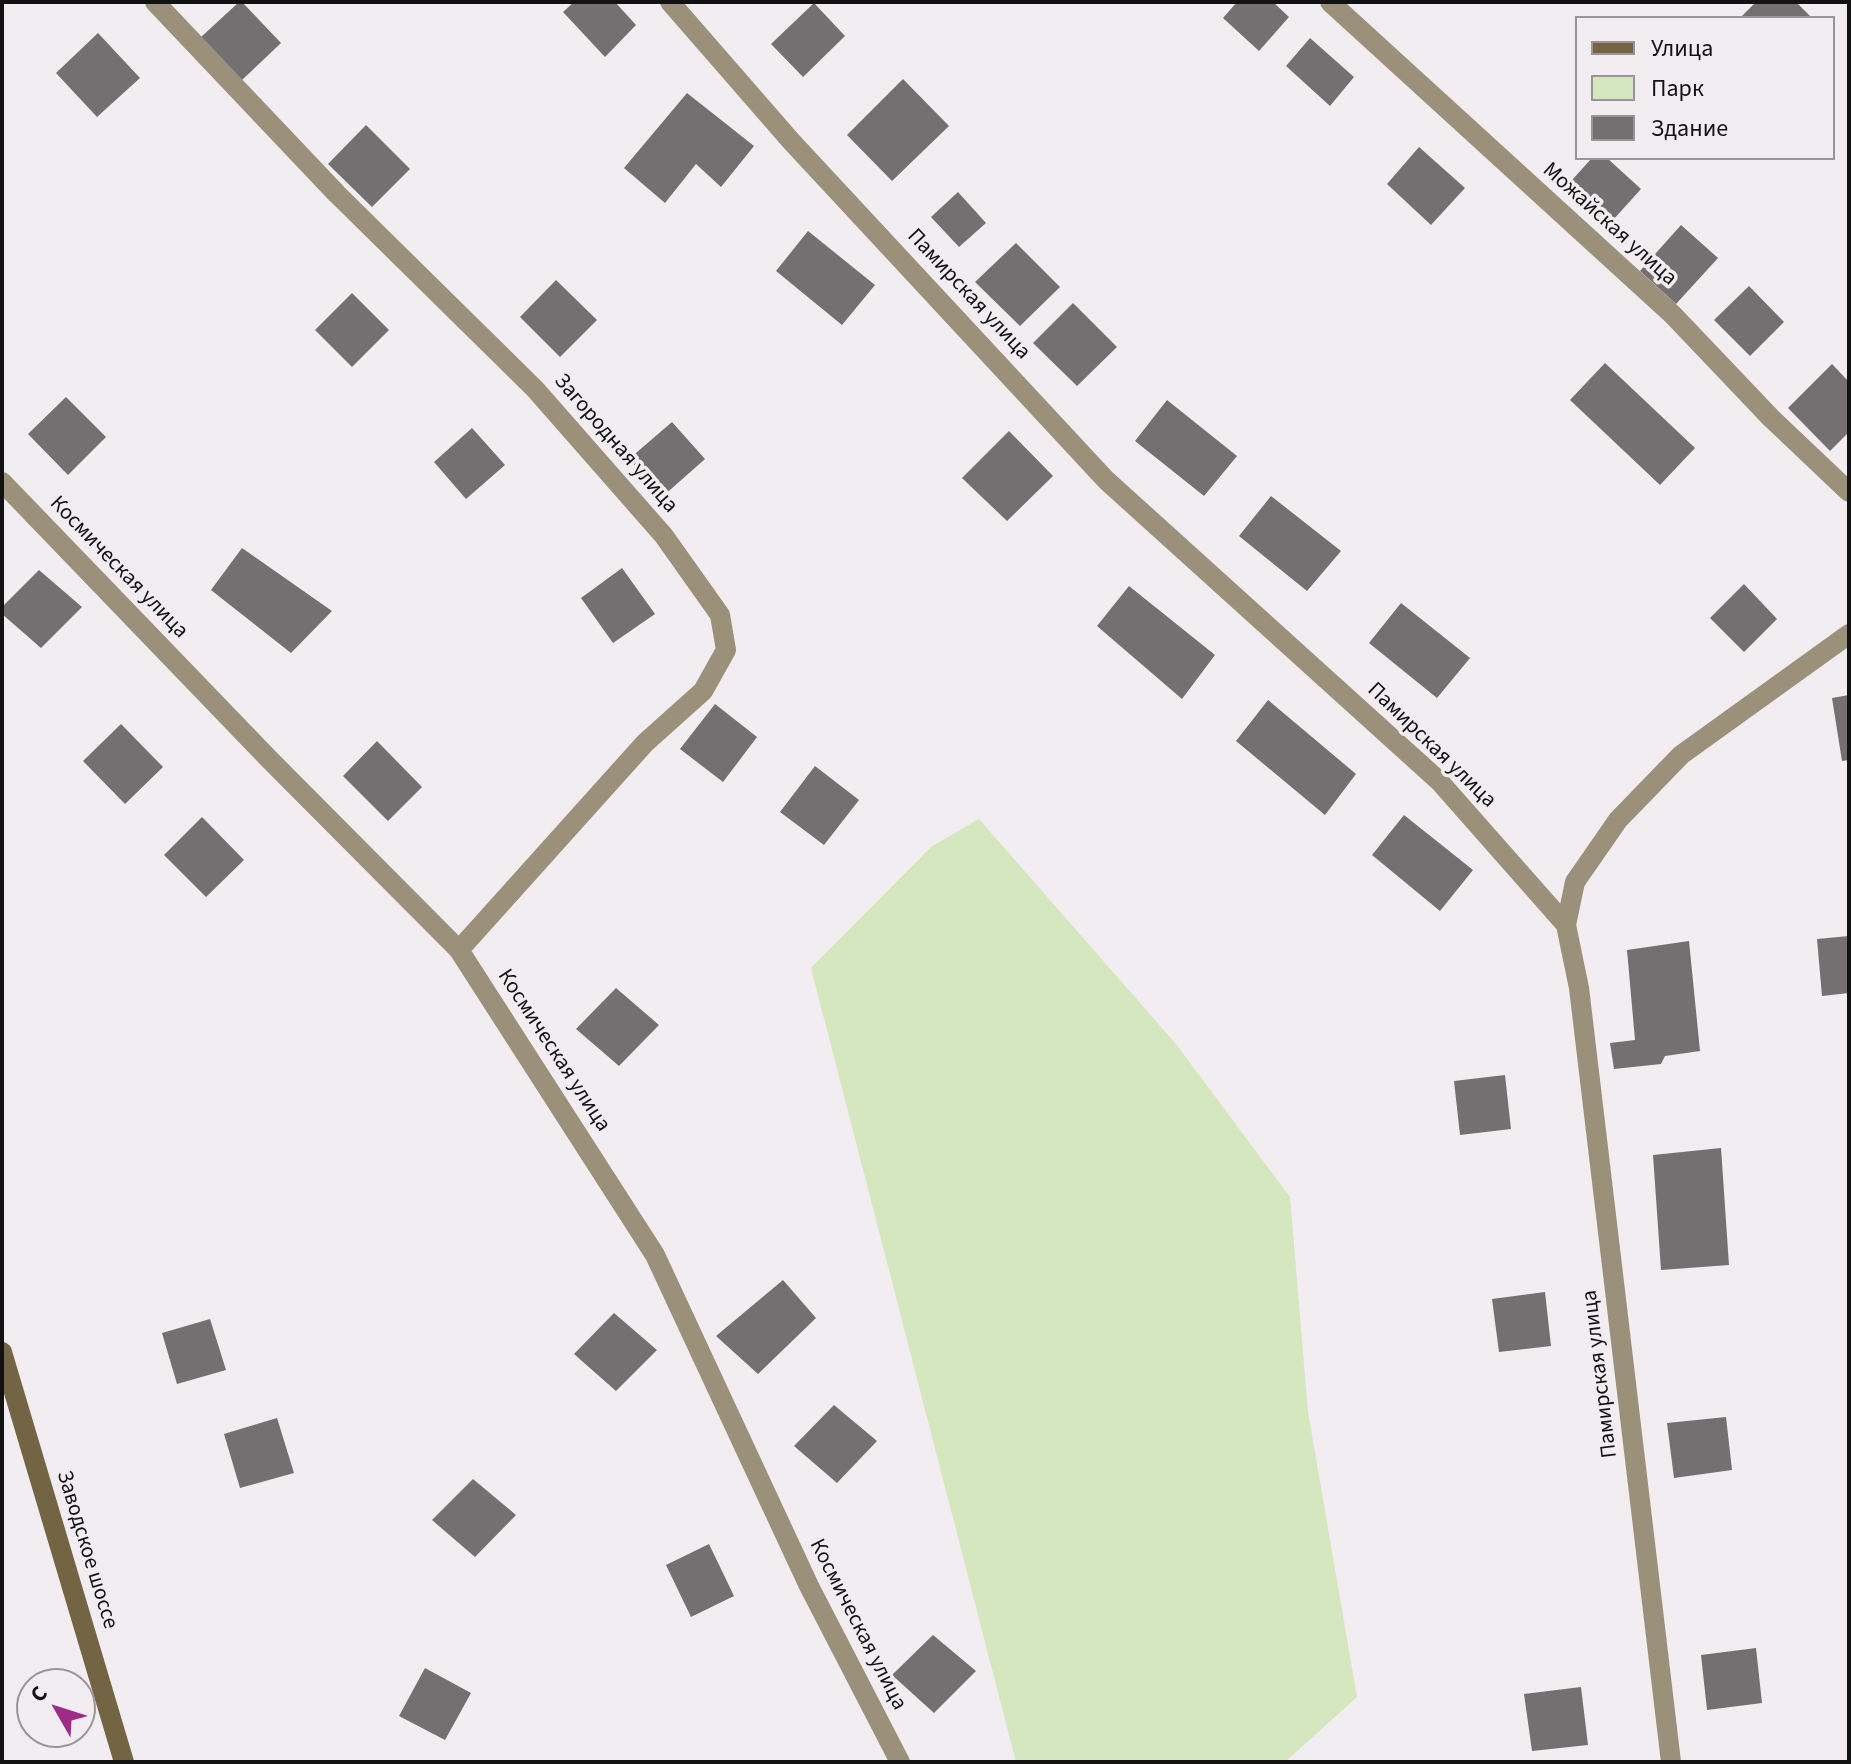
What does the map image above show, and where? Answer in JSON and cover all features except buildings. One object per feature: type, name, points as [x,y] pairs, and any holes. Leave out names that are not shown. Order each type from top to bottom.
[{"type":"main road","name":"Заводское шоссе","points":[[2,1352],[124,1762]]},
{"type":"street","name":"Загородная улица","points":[[155,2],[337,194],[535,389],[664,536],[720,615],[726,650],[703,691],[645,743],[459,950]]},
{"type":"street","name":"Памирская улица","points":[[670,2],[791,141],[1106,480],[1439,781],[1566,925],[1581,1004],[1671,1762]]},
{"type":"street","name":"Можайская улица","points":[[1330,2],[1673,315],[1771,418],[1849,492]]},
{"type":"street","name":"Космическая улица","points":[[2,482],[258,748],[459,950],[655,1255],[809,1586],[900,1762]]},
{"type":"street","points":[[1566,925],[1575,882],[1618,820],[1639,798],[1681,755],[1849,634]]},
{"type":"green space","points":[[979,819],[1176,1044],[1290,1197],[1308,1412],[1357,1697],[1285,1762],[1016,1762],[811,968],[931,847]]}]
